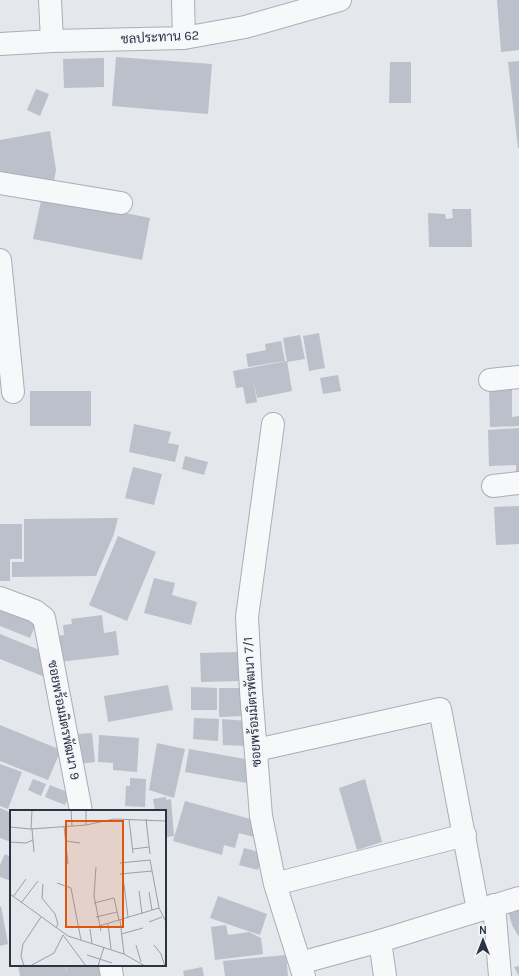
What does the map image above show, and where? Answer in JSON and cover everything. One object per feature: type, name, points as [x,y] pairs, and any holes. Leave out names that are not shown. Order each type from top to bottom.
[{"type":"street","points":[[50,0],[52,41]]},
{"type":"street","points":[[184,0],[184,38]]},
{"type":"street","name":"ชลประทาน 62","points":[[0,44],[52,41],[184,38],[245,27],[340,0]]},
{"type":"street","points":[[0,183],[121,203]]},
{"type":"street","points":[[0,260],[13,392]]},
{"type":"street","points":[[490,380],[519,377]]},
{"type":"street","name":"ซอยพร้อมมิตรพัฒนา 7/1","points":[[273,424],[246,617],[261,816],[275,884],[302,970]]},
{"type":"street","points":[[493,486],[519,483]]},
{"type":"street","name":"ซอยพร้อมมิตรพัฒนา 9","points":[[0,598],[35,611],[44,618],[48,629],[81,810]]},
{"type":"street","points":[[256,750],[440,709],[465,835],[486,908],[500,976]]},
{"type":"street","points":[[275,884],[465,835]]},
{"type":"street","points":[[302,970],[380,941],[519,898]]},
{"type":"street","points":[[380,941],[385,976]]},
{"type":"street","points":[[110,966],[112,976]]},
{"type":"building","points":[[497,0],[519,0],[519,50],[501,52]]},
{"type":"building","points":[[116,57],[212,64],[208,114],[112,106]]},
{"type":"building","points":[[104,58],[104,87],[64,88],[63,59]]},
{"type":"building","points":[[519,61],[519,148],[518,148],[508,62]]},
{"type":"building","points":[[390,62],[411,62],[411,103],[389,103]]},
{"type":"building","points":[[36,89],[49,94],[40,116],[27,110]]},
{"type":"building","points":[[50,131],[56,170],[53,186],[0,175],[0,140]]},
{"type":"building","points":[[42,196],[150,218],[142,260],[33,239]]},
{"type":"building","points":[[452,209],[471,209],[472,247],[429,247],[428,213],[445,214],[446,219],[453,218]]},
{"type":"building","points":[[319,333],[325,368],[309,371],[303,336]]},
{"type":"building","points":[[300,335],[305,359],[287,362],[283,338]]},
{"type":"building","points":[[281,341],[285,361],[248,367],[246,354],[266,350],[265,344]]},
{"type":"building","points":[[287,361],[292,391],[257,398],[253,378],[257,402],[246,404],[243,387],[236,388],[233,371]]},
{"type":"building","points":[[338,375],[341,391],[323,394],[320,378]]},
{"type":"building","points":[[489,386],[512,386],[512,417],[519,416],[519,426],[490,427]]},
{"type":"building","points":[[30,391],[91,391],[91,426],[30,426]]},
{"type":"building","points":[[134,424],[171,432],[168,443],[179,445],[175,462],[129,452]]},
{"type":"building","points":[[519,428],[519,474],[516,474],[516,465],[489,466],[488,430]]},
{"type":"building","points":[[185,456],[208,462],[204,475],[182,469]]},
{"type":"building","points":[[133,467],[162,474],[154,505],[125,498]]},
{"type":"building","points":[[519,506],[519,544],[496,545],[494,507]]},
{"type":"building","points":[[118,518],[114,534],[96,576],[12,577],[12,562],[24,562],[24,519]]},
{"type":"building","points":[[0,524],[22,524],[22,559],[10,559],[10,581],[0,581]]},
{"type":"building","points":[[118,536],[156,552],[127,621],[89,605]]},
{"type":"building","points":[[154,578],[175,583],[172,595],[197,602],[191,625],[144,613]]},
{"type":"building","points":[[0,607],[37,621],[30,638],[0,626]]},
{"type":"building","points":[[102,615],[104,633],[116,631],[119,655],[59,662],[56,636],[64,635],[63,625],[72,624],[71,619]]},
{"type":"building","points":[[0,634],[47,653],[50,679],[0,659]]},
{"type":"building","points":[[239,652],[240,681],[201,682],[200,653]]},
{"type":"building","points":[[168,685],[173,710],[108,722],[104,696]]},
{"type":"building","points":[[191,687],[217,688],[217,710],[191,710]]},
{"type":"building","points":[[219,688],[244,688],[244,716],[219,717]]},
{"type":"building","points":[[194,718],[219,719],[218,741],[193,739]]},
{"type":"building","points":[[222,719],[248,721],[248,746],[223,745]]},
{"type":"building","points":[[0,725],[61,750],[48,780],[0,761]]},
{"type":"building","points":[[92,733],[95,762],[79,764],[77,734]]},
{"type":"building","points":[[99,735],[139,738],[137,772],[113,770],[113,763],[98,762]]},
{"type":"building","points":[[157,743],[185,749],[174,798],[149,790]]},
{"type":"building","points":[[189,749],[251,760],[247,783],[185,772]]},
{"type":"building","points":[[0,764],[22,772],[8,809],[0,806]]},
{"type":"building","points":[[130,778],[146,779],[145,807],[125,806],[126,786],[130,786]]},
{"type":"building","points":[[33,779],[46,784],[41,796],[28,790]]},
{"type":"building","points":[[365,779],[382,842],[357,850],[339,788]]},
{"type":"building","points":[[50,785],[70,793],[65,805],[45,797]]},
{"type":"building","points":[[166,797],[166,800],[171,799],[174,836],[166,837],[166,810],[155,810],[153,799]]},
{"type":"building","points":[[185,801],[258,821],[254,837],[239,833],[235,848],[224,845],[222,855],[173,841]]},
{"type":"building","points":[[0,808],[10,813],[10,842],[0,838]]},
{"type":"building","points":[[244,848],[263,853],[258,870],[239,865]]},
{"type":"building","points":[[5,854],[10,856],[10,881],[0,877],[0,865]]},
{"type":"building","points":[[218,896],[267,914],[260,935],[210,918]]},
{"type":"building","points":[[1,906],[8,944],[0,946],[0,907]]},
{"type":"building","points":[[519,908],[519,937],[512,925],[508,911]]},
{"type":"building","points":[[226,925],[228,935],[249,932],[261,938],[263,954],[215,960],[211,927]]},
{"type":"building","points":[[286,955],[288,976],[225,976],[223,961]]},
{"type":"building","points":[[18,966],[65,966],[67,973],[66,966],[104,966],[106,976],[20,976]]},
{"type":"building","points":[[519,966],[519,976],[514,967]]},
{"type":"building","points":[[202,967],[204,976],[184,976],[183,971]]}]
